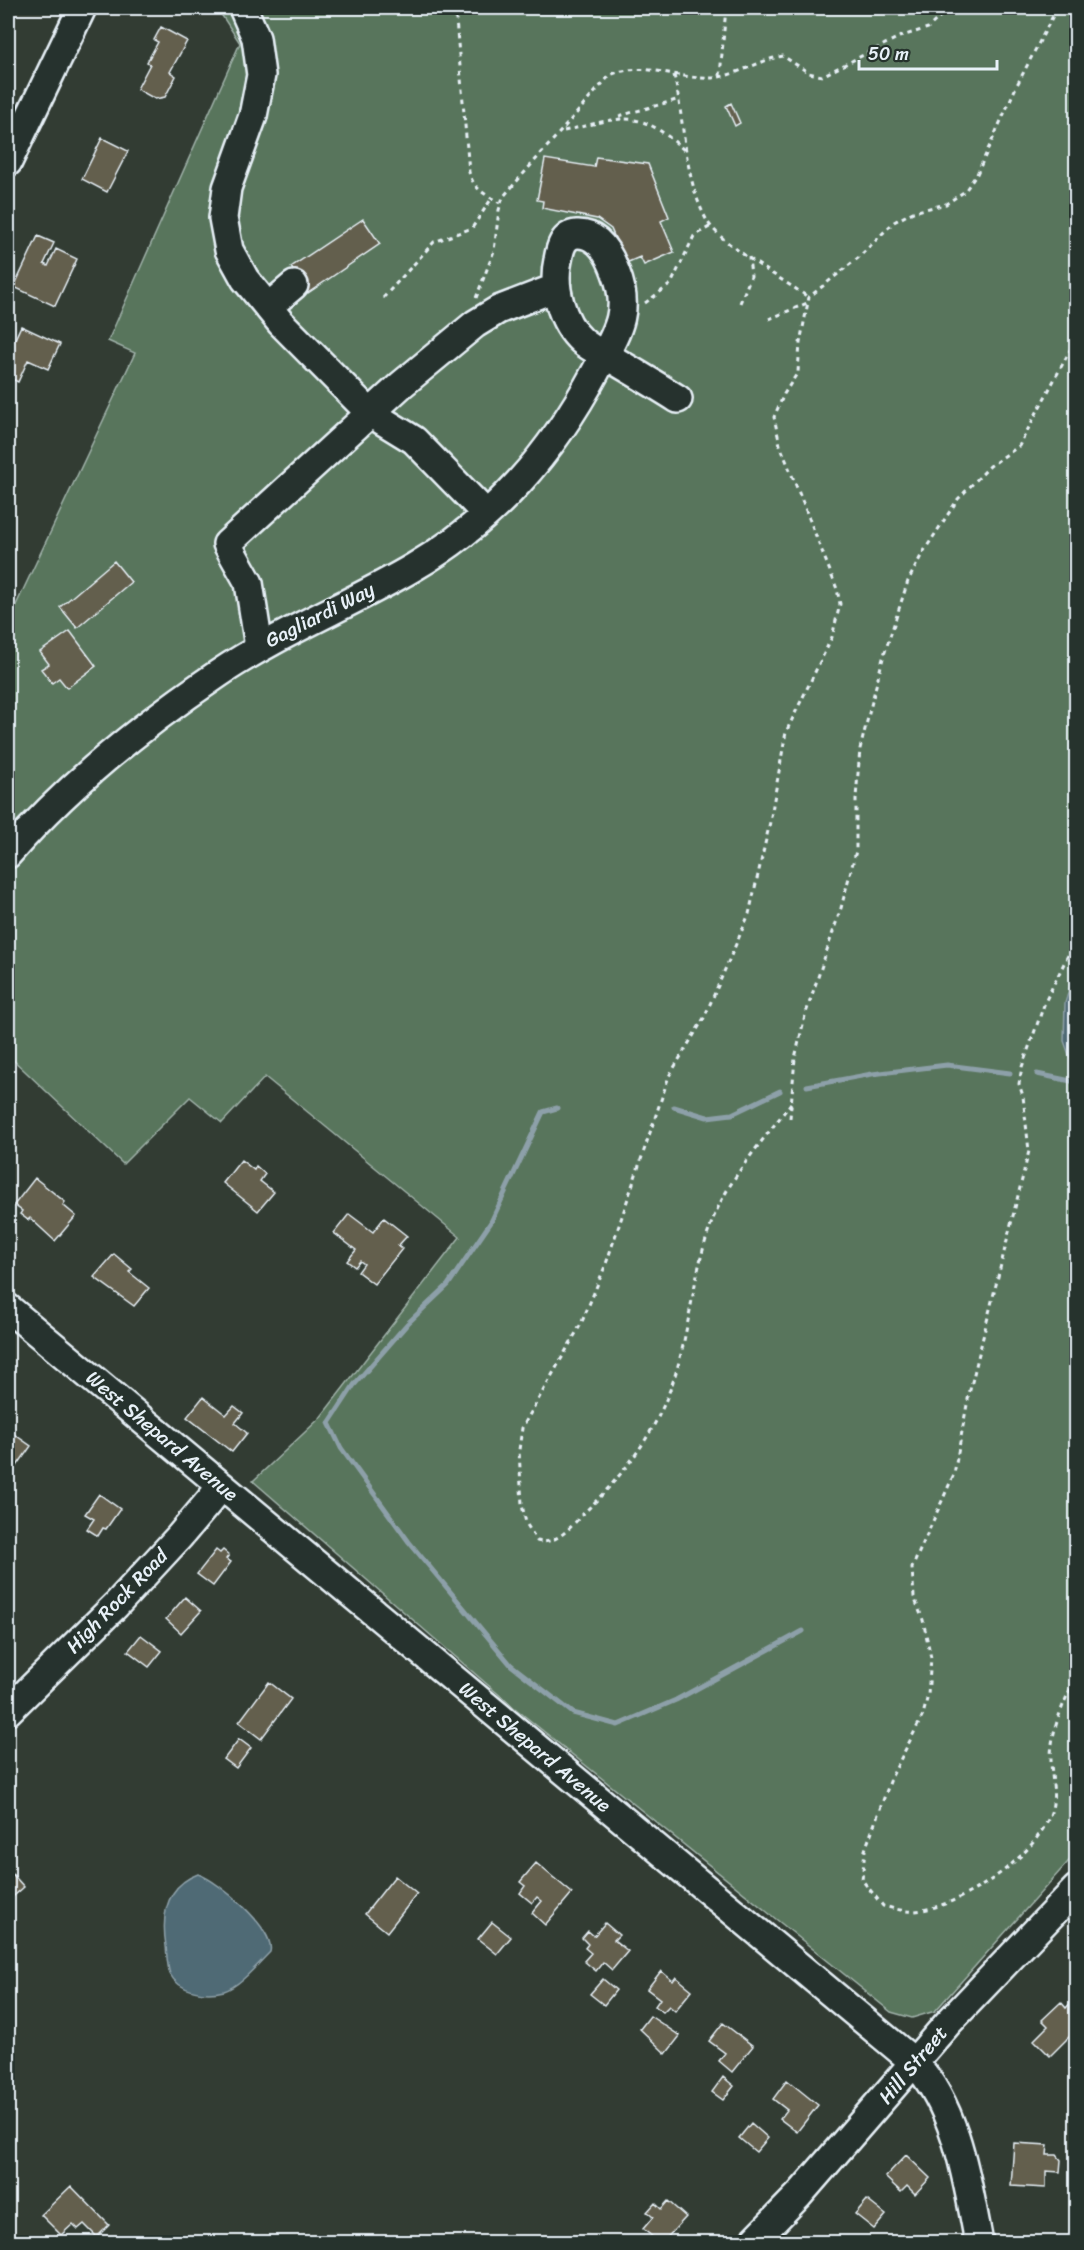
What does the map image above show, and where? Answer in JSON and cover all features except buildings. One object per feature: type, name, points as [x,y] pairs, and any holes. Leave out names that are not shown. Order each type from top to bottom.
[{"type":"street","points":[[8,162],[82,8]]},
{"type":"street","points":[[243,8],[255,38],[261,75],[253,116],[227,188],[223,218],[229,250],[245,279],[268,307],[370,413],[414,440],[486,514]]},
{"type":"street","points":[[623,312],[624,291],[612,261],[599,243],[580,234],[571,236],[560,246],[554,275],[555,288],[572,328],[581,340],[678,399]]},
{"type":"street","points":[[268,307],[294,285]]},
{"type":"street","points":[[259,647],[249,582],[227,543],[370,413],[475,324],[498,310],[555,288]]},
{"type":"street","name":"Gagliardi Way","points":[[8,854],[96,769],[214,677],[259,647],[415,567],[486,514],[527,476],[550,447],[579,403],[605,355],[623,312]]},
{"type":"street","name":"West Shepard Avenue","points":[[8,1308],[914,2062],[931,2084],[955,2138],[979,2242]]},
{"type":"street","name":"High Rock Road","points":[[8,1711],[116,1605],[179,1537],[222,1486]]},
{"type":"street","name":"Hill Street","points":[[753,2242],[800,2195],[914,2062],[1077,1889]]},
{"type":"path","points":[[455,8],[469,172],[475,186],[501,203]]},
{"type":"path","points":[[720,76],[726,8]]},
{"type":"path","points":[[475,324],[476,297],[494,251],[503,197],[610,75],[622,70],[640,69],[675,75],[720,76],[783,56],[809,73],[822,76],[899,37],[928,28],[949,8]]},
{"type":"path","points":[[791,1103],[736,1176],[713,1220],[700,1258],[677,1369],[649,1435],[618,1480],[566,1531],[553,1541],[537,1540],[526,1523],[522,1505],[519,1450],[522,1428],[581,1324],[606,1264],[669,1076],[704,1018],[735,952],[760,874],[786,732],[838,621],[840,604],[837,589],[780,445],[774,417],[784,394],[798,372],[808,297],[858,258],[894,222],[913,212],[946,204],[965,191],[977,174],[1017,85],[1057,8]]},
{"type":"path","points":[[675,75],[680,99],[685,152],[698,199],[711,226],[808,297]]},
{"type":"path","points":[[606,122],[628,112],[680,99]]},
{"type":"path","points":[[562,131],[619,118],[642,122],[661,132],[685,152]]},
{"type":"path","points":[[383,298],[434,242],[472,228],[492,198]]},
{"type":"path","points":[[623,312],[642,305],[663,291],[677,273],[694,236],[711,226]]},
{"type":"path","points":[[740,303],[751,276],[748,255]]},
{"type":"path","points":[[769,319],[807,303]]},
{"type":"path","points":[[790,1118],[795,1058],[805,1016],[841,908],[856,851],[856,798],[860,749],[883,658],[908,581],[922,554],[958,499],[990,466],[1019,446],[1077,339]]},
{"type":"path","points":[[1077,939],[1045,1002],[1022,1067],[1019,1084],[1026,1118],[1029,1151],[1027,1164],[969,1394],[954,1474],[912,1568],[914,1597],[928,1640],[930,1677],[923,1715],[892,1776],[864,1857],[862,1880],[883,1906],[915,1911],[935,1906],[973,1889],[1020,1860],[1038,1837],[1052,1810],[1054,1789],[1052,1742],[1058,1714],[1077,1677]]},
{"type":"green space","points":[[217,8],[1076,8],[1076,1853],[935,2011],[912,2018],[891,2012],[511,1705],[253,1481],[320,1418],[460,1237],[265,1077],[222,1123],[190,1097],[123,1164],[8,1055],[8,622],[135,353],[108,341],[240,43]]},
{"type":"water","points":[[1076,967],[1076,1074],[1064,1041],[1065,1003]]},
{"type":"water","points":[[198,1874],[219,1886],[244,1907],[255,1919],[269,1943],[270,1952],[248,1974],[224,1991],[201,1993],[186,1989],[170,1974],[164,1923],[165,1913],[172,1894],[187,1879]]},
{"type":"waterway","points":[[807,1086],[872,1074],[947,1065],[1010,1073]]},
{"type":"waterway","points":[[1037,1074],[1076,1082]]},
{"type":"waterway","points":[[674,1107],[707,1117],[732,1114],[780,1091]]},
{"type":"waterway","points":[[557,1108],[543,1112],[491,1222],[448,1285],[408,1323],[354,1385],[329,1423],[341,1448],[409,1542],[511,1665],[573,1713],[618,1725],[676,1700],[803,1631]]}]
